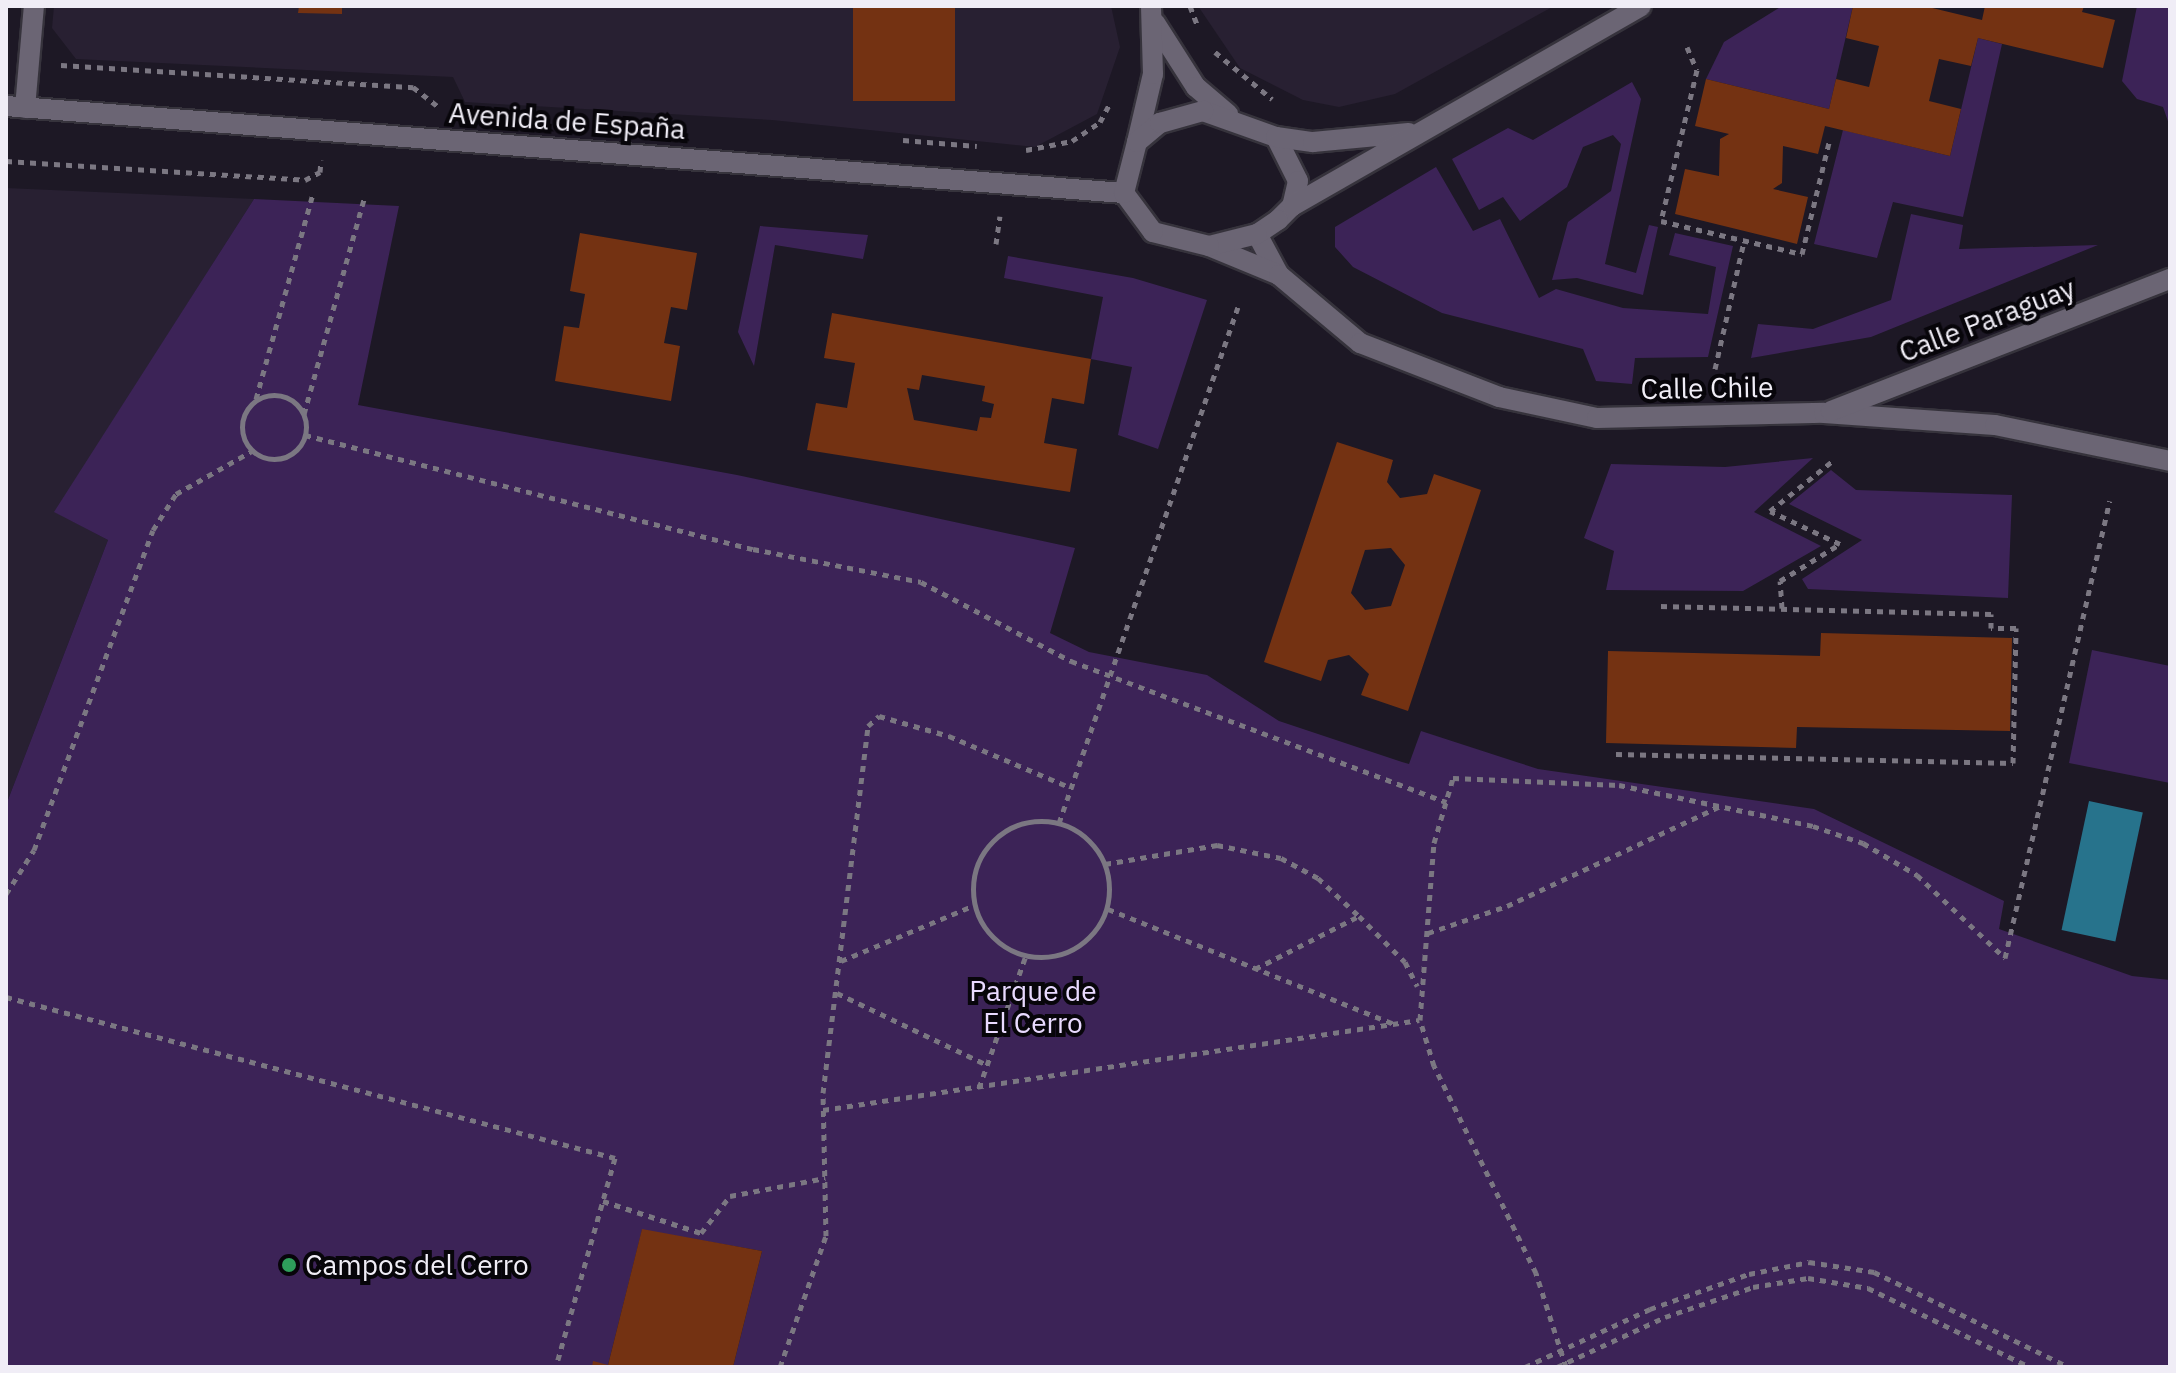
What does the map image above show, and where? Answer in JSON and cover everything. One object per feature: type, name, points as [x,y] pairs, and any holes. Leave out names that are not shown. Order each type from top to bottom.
[{"type":"street","points":[[15,107],[34,6]]},
{"type":"street","points":[[1153,14],[1148,114],[1124,193],[1153,232],[1209,246],[1257,234],[1292,206],[1641,6]]},
{"type":"street","points":[[1153,14],[1196,87],[1228,114],[1276,137],[1358,140],[1417,132]]},
{"type":"street","name":"Avenida de España","points":[[15,107],[1124,193]]},
{"type":"street","points":[[1137,142],[1181,116],[1228,114]]},
{"type":"street","points":[[1276,137],[1298,181],[1292,206]]},
{"type":"street","name":"Calle Chile","points":[[1257,234],[1279,275]]},
{"type":"street","name":"Calle Chile","points":[[1209,246],[1279,275],[1360,343],[1499,397],[1597,418],[1824,413],[1995,425],[2170,461]]},
{"type":"street","name":"Calle Paraguay","points":[[1824,413],[2170,279]]},
{"type":"path","points":[[1190,6],[1200,30]]},
{"type":"path","points":[[1206,39],[1239,78],[1282,102]]},
{"type":"path","points":[[1687,47],[1697,70],[1661,221],[1802,254],[1830,138]]},
{"type":"path","points":[[50,56],[64,67],[413,87],[443,110]]},
{"type":"path","points":[[1012,152],[1072,141],[1100,122],[1119,88]]},
{"type":"path","points":[[899,140],[987,148]]},
{"type":"path","points":[[6,161],[305,180],[320,172],[322,155]]},
{"type":"path","points":[[252,451],[241,425],[256,399],[313,193]]},
{"type":"path","points":[[6,894],[34,850],[153,530],[176,494],[252,451],[286,458],[305,435],[304,414],[365,196]]},
{"type":"path","points":[[1715,369],[1744,241]]},
{"type":"path","points":[[1059,823],[1069,787],[1114,675],[1238,307]]},
{"type":"path","points":[[256,399],[283,396],[304,414]]},
{"type":"path","points":[[305,435],[753,549],[921,582],[1071,661],[1446,802]]},
{"type":"path","points":[[1782,608],[1780,581],[1840,544],[1770,511],[1835,459]]},
{"type":"path","points":[[1565,1365],[1536,1273],[1434,1066],[1420,1020],[1417,987],[1428,933],[1434,843],[1453,778],[1619,785],[1724,804],[1863,843],[1917,875],[2005,958],[2110,501]]},
{"type":"path","points":[[1616,754],[2013,763],[2016,628],[1991,628],[1991,614],[1659,606]]},
{"type":"path","points":[[780,1367],[826,1236],[823,1110],[861,759],[868,726],[879,716],[1069,787]]},
{"type":"path","points":[[1428,933],[1507,906],[1724,804]]},
{"type":"path","points":[[1031,821],[1059,823],[1079,831],[1105,864],[1108,909],[1084,942],[1046,957],[1026,955],[993,937],[975,905],[978,863],[993,840],[1031,821]]},
{"type":"path","points":[[1105,864],[1182,847],[1246,849],[1318,878],[1405,962],[1417,987]]},
{"type":"path","points":[[841,961],[975,905]]},
{"type":"path","points":[[1108,909],[1399,1026]]},
{"type":"path","points":[[1254,970],[1359,916]]},
{"type":"path","points":[[979,1088],[1026,955]]},
{"type":"path","points":[[837,993],[987,1065]]},
{"type":"path","points":[[6,997],[615,1158],[556,1367]]},
{"type":"path","points":[[823,1110],[1399,1026],[1420,1020]]},
{"type":"path","points":[[603,1201],[701,1233],[730,1196],[825,1178]]},
{"type":"path","points":[[1525,1367],[1559,1348],[1749,1274],[1809,1262],[1874,1272],[2069,1367]]},
{"type":"path","points":[[1557,1367],[1665,1317],[1753,1287],[1808,1278],[1868,1288],[2030,1367]]},
{"type":"shaded area","points":[[54,6],[1111,6],[1120,47],[1097,114],[1035,147],[772,120],[465,102],[453,77],[76,59],[52,28]]},
{"type":"shaded area","points":[[1198,6],[1554,6],[1395,94],[1339,107],[1303,100],[1240,68]]},
{"type":"shaded area","points":[[6,188],[254,199],[55,512],[108,540],[6,805]]},
{"type":"green space","points":[[1782,6],[1853,6],[1829,109],[1706,79],[1724,42]]},
{"type":"green space","points":[[2137,6],[2170,6],[2170,127],[2163,107],[2137,99],[2122,81]]},
{"type":"green space","points":[[1978,38],[2002,44],[1963,217],[1893,202],[1877,258],[1814,244],[1843,130],[1950,156]]},
{"type":"green space","points":[[1632,82],[1641,99],[1605,264],[1636,273],[1649,225],[1658,227],[1643,295],[1577,278],[1552,280],[1568,222],[1611,191],[1621,144],[1613,135],[1583,147],[1567,187],[1520,221],[1503,197],[1479,210],[1452,159],[1508,128],[1533,140]]},
{"type":"green space","points":[[1436,167],[1473,231],[1500,219],[1539,298],[1556,289],[1623,308],[1708,314],[1716,267],[1669,255],[1675,233],[1733,246],[1708,357],[1635,358],[1632,384],[1596,381],[1583,349],[1442,313],[1353,267],[1335,247],[1335,227]]},
{"type":"green space","name":"Parque de El Cerro","points":[[254,199],[399,206],[358,405],[737,475],[1075,548],[1050,633],[1089,652],[1207,675],[1279,721],[1409,764],[1421,731],[1538,769],[1814,809],[2004,901],[1999,929],[2132,976],[2170,980],[2170,1367],[733,1367],[762,1251],[642,1230],[608,1365],[6,1367],[6,805],[108,540],[54,512]]},
{"type":"green space","points":[[1911,214],[1963,225],[1959,249],[2098,245],[1871,337],[1751,358],[1758,324],[1813,329],[1891,300]]},
{"type":"green space","points":[[760,226],[868,235],[863,259],[775,245],[754,366],[738,332]]},
{"type":"green space","points":[[1008,256],[1133,278],[1207,300],[1158,449],[1118,435],[1132,367],[1091,359],[1103,297],[1004,278]]},
{"type":"green space","points":[[1813,458],[1754,512],[1821,546],[1743,591],[1606,590],[1614,551],[1584,538],[1611,464],[1725,467]]},
{"type":"green space","points":[[1831,470],[1856,490],[2012,495],[2008,598],[1808,589],[1802,579],[1862,540],[1789,504]]},
{"type":"green space","points":[[2092,650],[2170,666],[2170,783],[2069,763]]},
{"type":"water","points":[[2089,801],[2143,812],[2115,942],[2062,930]]},
{"type":"building","points":[[299,6],[342,6],[342,14],[298,13]]},
{"type":"building","points":[[853,6],[955,6],[955,101],[853,101]]},
{"type":"building","points":[[1853,6],[1924,6],[1982,20],[1985,6],[2084,6],[2082,12],[2115,20],[2103,68],[1978,38],[1971,66],[1939,59],[1929,101],[1961,109],[1950,156],[1825,126],[1818,154],[1783,146],[1782,183],[1773,189],[1808,197],[1797,244],[1675,214],[1685,169],[1719,176],[1720,139],[1729,134],[1695,126],[1706,79],[1829,109],[1836,79],[1869,87],[1879,46],[1846,38]]},
{"type":"building","points":[[580,233],[697,253],[687,310],[671,307],[664,343],[680,346],[671,401],[555,381],[564,326],[579,328],[585,294],[570,291]]},
{"type":"building","points":[[832,313],[1091,359],[1084,404],[1052,398],[1044,443],[1077,449],[1070,492],[807,450],[816,403],[847,408],[855,363],[824,358]],"holes":[[[922,375],[985,386],[982,401],[994,404],[991,418],[980,417],[977,431],[914,420],[907,388],[919,390]]]},
{"type":"building","points":[[1337,442],[1393,460],[1387,482],[1400,498],[1427,494],[1434,474],[1481,490],[1408,711],[1361,695],[1369,674],[1349,655],[1328,660],[1321,681],[1264,662]],"holes":[[[1391,548],[1405,565],[1391,606],[1365,610],[1351,593],[1365,550]]]},
{"type":"building","points":[[1821,633],[2012,638],[2010,731],[1797,727],[1796,748],[1606,743],[1608,651],[1820,656]]},
{"type":"building","points":[[642,1229],[762,1251],[733,1367],[592,1367],[593,1361],[608,1365]]},
{"type":"place","name":"Campos del Cerro","points":[[289,1265]]}]
